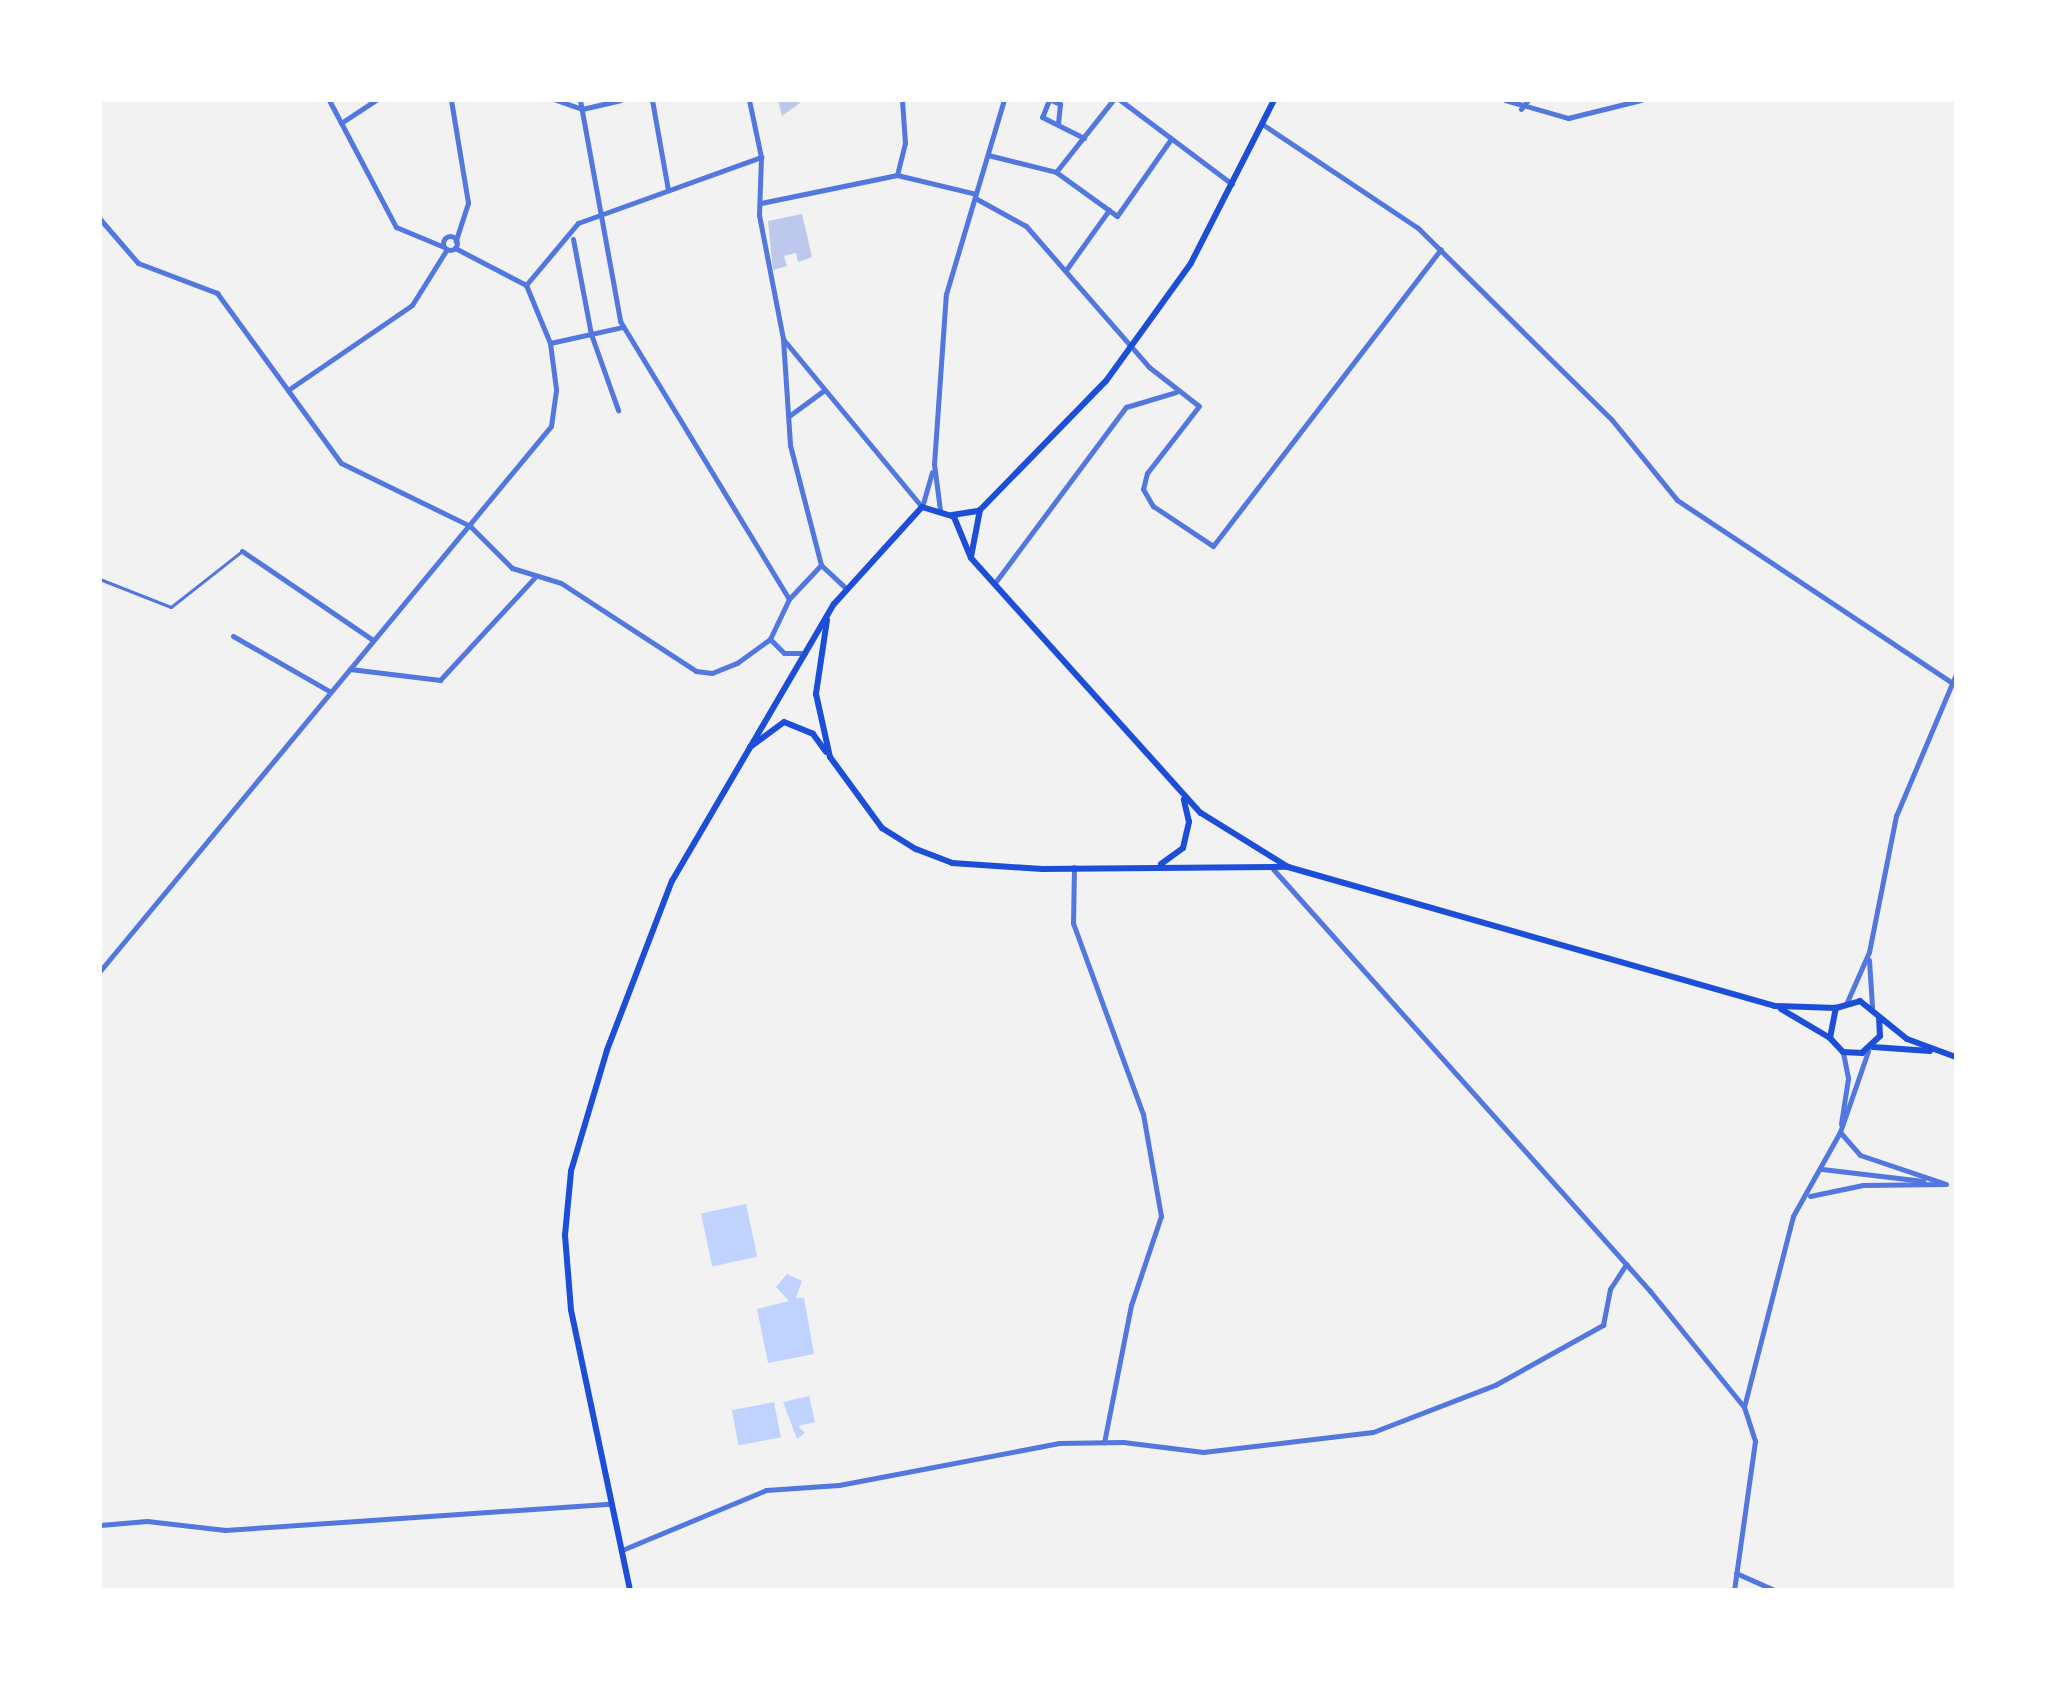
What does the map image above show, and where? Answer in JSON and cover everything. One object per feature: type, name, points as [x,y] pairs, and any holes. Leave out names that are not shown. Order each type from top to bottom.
[{"type":"main road","points":[[971,558],[980,510],[1132,345],[1191,263],[1274,100]]},
{"type":"main road","points":[[630,1590],[571,1310],[566,1236],[570,1171],[672,881],[742,754],[828,614],[922,507],[950,515],[980,510]]},
{"type":"main road","points":[[950,515],[971,558],[1180,791],[1228,833],[1288,867]]},
{"type":"main road","points":[[828,614],[816,694],[830,757]]},
{"type":"main road","points":[[742,754],[784,722],[813,734],[882,828],[916,849],[952,863],[1288,867],[1775,1006],[1836,1008],[1847,1002],[1872,1006],[1879,1017],[1907,1039],[1956,1057]]},
{"type":"main road","points":[[1160,865],[1183,848],[1188,832],[1180,791]]},
{"type":"main road","points":[[1775,1006],[1830,1038],[1843,1052],[1871,1049],[1946,1054]]},
{"type":"main road","points":[[1830,1038],[1836,1008]]},
{"type":"main road","points":[[1871,1049],[1879,1017]]},
{"type":"street","points":[[100,971],[551,426],[550,343],[526,285],[450,246],[396,227],[329,100]]},
{"type":"street","points":[[341,124],[376,100]]},
{"type":"street","points":[[288,390],[412,305],[450,246],[468,203],[451,100]]},
{"type":"street","points":[[556,100],[582,109],[620,100]]},
{"type":"street","points":[[580,100],[623,327],[789,599]]},
{"type":"street","points":[[652,100],[668,190]]},
{"type":"street","points":[[749,100],[761,157],[760,203],[783,338],[788,417],[820,565],[847,589]]},
{"type":"street","points":[[897,175],[905,142],[902,100]]},
{"type":"street","points":[[940,510],[934,464],[946,294],[1004,100]]},
{"type":"street","points":[[1058,124],[1060,104],[1050,100],[1042,116],[1084,138]]},
{"type":"street","points":[[1056,172],[1113,100]]},
{"type":"street","points":[[1120,100],[1232,184]]},
{"type":"street","points":[[1505,100],[1521,109],[1568,118],[1641,100]]},
{"type":"street","points":[[1521,109],[1528,100]]},
{"type":"street","points":[[1262,124],[1441,249],[1612,420],[1677,500],[1952,682]]},
{"type":"street","points":[[988,155],[1056,172],[1117,216],[1171,139]]},
{"type":"street","points":[[526,285],[561,236],[602,216],[761,157]]},
{"type":"street","points":[[760,203],[897,175],[976,196],[1026,226],[1176,392],[1198,406],[1147,474],[1143,488],[1153,506],[1213,546],[1441,249]]},
{"type":"street","points":[[1066,270],[1109,210]]},
{"type":"street","points":[[100,219],[138,262],[217,294],[342,464],[470,526],[512,568],[561,582],[696,671],[712,674],[770,639],[789,599],[820,565]]},
{"type":"street","points":[[572,238],[591,334],[618,410]]},
{"type":"street","points":[[550,343],[623,327]]},
{"type":"street","points":[[783,338],[922,507]]},
{"type":"street","points":[[788,417],[823,391]]},
{"type":"street","points":[[994,584],[1126,407],[1176,392]]},
{"type":"street","points":[[922,507],[934,464]]},
{"type":"street","points":[[242,551],[373,640]]},
{"type":"street","points":[[348,669],[440,680],[536,577]]},
{"type":"street","points":[[233,636],[329,691]]},
{"type":"street","points":[[770,639],[784,652],[805,653]]},
{"type":"street","points":[[1847,1002],[1869,952],[1896,816],[1956,674]]},
{"type":"street","points":[[1271,866],[1626,1264],[1744,1408],[1755,1441],[1734,1590]]},
{"type":"street","points":[[1074,867],[1073,924],[1143,1114],[1161,1216],[1132,1305],[1104,1442]]},
{"type":"street","points":[[1869,952],[1872,1006]]},
{"type":"street","points":[[1744,1408],[1793,1216],[1808,1196],[1840,1132],[1871,1049]]},
{"type":"street","points":[[1843,1052],[1848,1078],[1840,1132],[1860,1155],[1946,1184]]},
{"type":"street","points":[[1822,1168],[1956,1186]]},
{"type":"street","points":[[1808,1196],[1863,1185],[1946,1184]]},
{"type":"street","points":[[620,1550],[766,1490],[839,1484],[1059,1443],[1104,1442],[1202,1452],[1373,1432],[1494,1384],[1603,1325],[1610,1290],[1626,1264]]},
{"type":"street","points":[[100,1525],[147,1522],[224,1530],[610,1504]]},
{"type":"street","points":[[1736,1574],[1774,1590]]},
{"type":"lane","points":[[100,578],[171,607],[242,551]]},
{"type":"water","points":[[746,1204],[757,1257],[712,1266],[701,1214]]},
{"type":"water","points":[[787,1274],[802,1281],[796,1298],[804,1298],[814,1354],[768,1363],[757,1309],[789,1301],[776,1287]]},
{"type":"water","points":[[809,1396],[815,1422],[798,1426],[805,1433],[797,1439],[783,1402]]},
{"type":"water","points":[[774,1402],[781,1437],[739,1446],[732,1410]]},
{"type":"building","points":[[778,100],[799,100],[800,103],[782,116]]},
{"type":"building","points":[[802,214],[812,257],[798,262],[796,253],[784,256],[787,266],[773,270],[768,221]]}]
